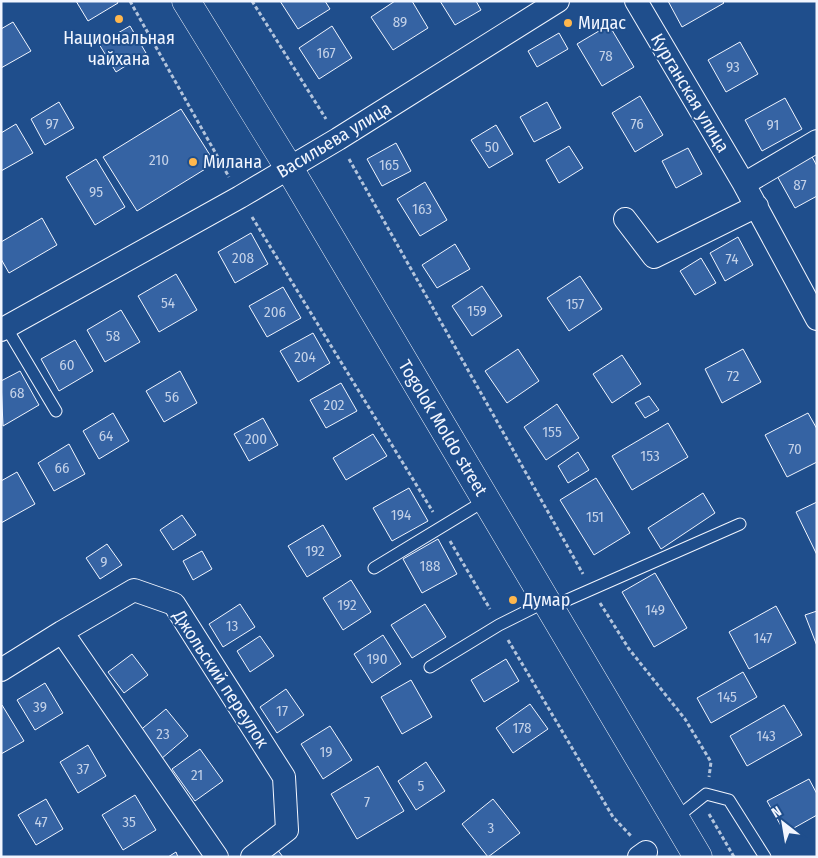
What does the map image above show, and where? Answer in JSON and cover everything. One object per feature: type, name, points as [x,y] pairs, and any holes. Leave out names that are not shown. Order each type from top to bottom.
[{"type":"main road","name":"Togolok Moldo street","points":[[186,1],[289,168],[698,857]]},
{"type":"street","name":"Васильева улица","points":[[3,328],[240,197],[338,139],[558,1]]},
{"type":"street","name":"Курганская улица","points":[[636,1],[757,206],[817,319]]},
{"type":"street","points":[[744,184],[817,141]]},
{"type":"street","points":[[625,219],[654,257],[757,206]]},
{"type":"street","name":"Джольский переулок","points":[[1,670],[134,590],[174,604],[284,777],[287,830],[252,857]]},
{"type":"street","points":[[62,632],[217,857]]},
{"type":"lane","points":[[3,328],[56,411]]},
{"type":"lane","points":[[374,568],[486,500]]},
{"type":"lane","points":[[430,667],[499,625],[547,605],[592,590],[740,524]]},
{"type":"lane","points":[[676,818],[706,794],[729,800],[765,857]]},
{"type":"path","points":[[130,1],[240,197],[442,527],[613,818],[642,854]]},
{"type":"path","points":[[252,1],[338,139],[592,590],[629,649],[685,719],[711,762],[706,794],[706,809],[734,857]]},
{"type":"building","points":[[76,1],[117,1],[118,3],[88,21]]},
{"type":"building","points":[[280,1],[325,1],[330,9],[298,29]]},
{"type":"building","points":[[395,1],[412,1],[428,28],[393,50],[371,17]]},
{"type":"building","points":[[440,1],[476,1],[481,10],[455,25]]},
{"type":"building","points":[[668,1],[722,1],[724,3],[682,27]]},
{"type":"building","points":[[13,22],[31,51],[1,68],[1,29]]},
{"type":"building","points":[[609,25],[634,67],[602,86],[577,44]]},
{"type":"building","points":[[130,26],[146,53],[116,72],[99,44]]},
{"type":"building","points":[[332,26],[352,58],[319,79],[299,48]]},
{"type":"building","points":[[559,33],[568,49],[537,67],[528,51]]},
{"type":"building","points":[[740,42],[758,74],[726,92],[708,60]]},
{"type":"building","points":[[640,96],[663,135],[635,152],[612,113]]},
{"type":"building","points":[[785,98],[802,129],[762,151],[745,120]]},
{"type":"building","points":[[59,102],[74,128],[45,145],[31,119]]},
{"type":"building","points":[[547,102],[561,128],[534,142],[520,117]]},
{"type":"building","points":[[181,109],[215,163],[137,211],[103,157]]},
{"type":"building","points":[[16,124],[33,153],[1,171],[1,133]]},
{"type":"building","points":[[496,125],[513,154],[489,168],[471,140]]},
{"type":"building","points":[[396,143],[411,171],[382,186],[367,159]]},
{"type":"building","points":[[569,146],[583,168],[559,183],[546,160]]},
{"type":"building","points":[[688,148],[702,174],[676,188],[662,161]]},
{"type":"building","points":[[811,155],[817,166],[817,196],[795,208],[776,174]]},
{"type":"building","points":[[96,159],[125,207],[95,225],[66,177]]},
{"type":"building","points":[[425,182],[447,220],[420,236],[397,199]]},
{"type":"building","points":[[42,218],[57,245],[9,273],[1,259],[1,242]]},
{"type":"building","points":[[251,233],[268,264],[235,283],[218,252]]},
{"type":"building","points":[[738,237],[753,265],[725,281],[710,253]]},
{"type":"building","points":[[455,244],[470,269],[437,288],[422,265]]},
{"type":"building","points":[[701,258],[716,283],[695,295],[680,271]]},
{"type":"building","points":[[176,274],[197,310],[159,332],[138,296]]},
{"type":"building","points":[[580,276],[602,309],[569,331],[547,298]]},
{"type":"building","points":[[482,286],[502,316],[472,336],[452,306]]},
{"type":"building","points":[[283,287],[301,318],[267,337],[249,306]]},
{"type":"building","points":[[121,310],[140,342],[105,362],[87,330]]},
{"type":"building","points":[[313,333],[330,363],[298,382],[280,351]]},
{"type":"building","points":[[75,340],[93,371],[59,391],[41,359]]},
{"type":"building","points":[[518,349],[539,381],[507,403],[485,371]]},
{"type":"building","points":[[743,349],[761,382],[722,403],[705,369]]},
{"type":"building","points":[[622,355],[641,384],[612,403],[593,374]]},
{"type":"building","points":[[20,371],[39,405],[3,426],[1,381]]},
{"type":"building","points":[[180,371],[197,403],[164,422],[146,391]]},
{"type":"building","points":[[341,383],[357,411],[326,428],[310,400]]},
{"type":"building","points":[[649,396],[659,410],[645,418],[635,403]]},
{"type":"building","points":[[557,404],[579,438],[546,460],[524,427]]},
{"type":"building","points":[[113,413],[129,441],[99,459],[83,431]]},
{"type":"building","points":[[808,413],[817,429],[817,462],[787,477],[765,435]]},
{"type":"building","points":[[263,418],[278,445],[249,461],[234,434]]},
{"type":"building","points":[[668,423],[688,457],[632,490],[612,456]]},
{"type":"building","points":[[373,434],[387,456],[346,480],[333,458]]},
{"type":"building","points":[[69,444],[85,474],[54,491],[38,463]]},
{"type":"building","points":[[578,452],[589,470],[568,483],[558,466]]},
{"type":"building","points":[[17,472],[35,504],[1,523],[1,481]]},
{"type":"building","points":[[596,478],[630,533],[594,555],[560,500]]},
{"type":"building","points":[[409,488],[428,521],[392,541],[373,508]]},
{"type":"building","points":[[703,493],[715,513],[661,549],[648,528]]},
{"type":"building","points":[[817,502],[817,555],[796,512]]},
{"type":"building","points":[[182,515],[196,535],[173,550],[160,530]]},
{"type":"building","points":[[323,525],[341,556],[307,577],[288,546]]},
{"type":"building","points":[[438,539],[457,574],[422,593],[403,559]]},
{"type":"building","points":[[107,544],[122,565],[100,579],[86,558]]},
{"type":"building","points":[[202,551],[212,569],[193,580],[183,561]]},
{"type":"building","points":[[655,573],[687,628],[654,647],[622,592]]},
{"type":"building","points":[[351,580],[371,612],[343,630],[323,598]]},
{"type":"building","points":[[240,604],[255,627],[223,647],[209,624]]},
{"type":"building","points":[[425,604],[446,637],[412,658],[391,625]]},
{"type":"building","points":[[776,606],[796,643],[749,669],[729,632]]},
{"type":"building","points":[[817,611],[817,646],[805,615]]},
{"type":"building","points":[[383,635],[401,664],[372,683],[354,654]]},
{"type":"building","points":[[260,636],[274,656],[250,672],[237,651]]},
{"type":"building","points":[[132,654],[148,675],[124,693],[108,672]]},
{"type":"building","points":[[506,659],[519,681],[484,702],[471,680]]},
{"type":"building","points":[[743,672],[757,697],[711,723],[697,698]]},
{"type":"building","points":[[411,680],[432,717],[402,734],[381,697]]},
{"type":"building","points":[[45,683],[63,713],[35,730],[17,700]]},
{"type":"building","points":[[286,689],[304,715],[277,733],[260,707]]},
{"type":"building","points":[[530,704],[548,729],[513,753],[496,728]]},
{"type":"building","points":[[784,705],[802,735],[747,766],[730,736]]},
{"type":"building","points":[[1,706],[24,741],[1,754]]},
{"type":"building","points":[[166,709],[188,736],[161,759],[138,732]]},
{"type":"building","points":[[330,726],[352,760],[323,779],[301,744]]},
{"type":"building","points":[[88,745],[106,776],[78,793],[60,762]]},
{"type":"building","points":[[200,749],[223,781],[195,801],[172,769]]},
{"type":"building","points":[[426,762],[445,791],[416,810],[398,781]]},
{"type":"building","points":[[378,766],[404,811],[357,839],[331,794]]},
{"type":"building","points":[[809,779],[817,794],[817,815],[785,833],[767,801]]},
{"type":"building","points":[[135,795],[156,830],[123,850],[102,815]]},
{"type":"building","points":[[46,799],[63,829],[36,845],[18,815]]},
{"type":"building","points":[[493,799],[520,833],[488,857],[462,824]]},
{"type":"building","points":[[277,849],[283,857],[268,857]]},
{"type":"building","points":[[176,852],[178,857],[168,857]]},
{"type":"place","name":"Национальная чайхана","points":[[119,19]]},
{"type":"place","name":"Мидас","points":[[568,23]]},
{"type":"place","name":"Милана","points":[[193,162]]},
{"type":"place","name":"Думар","points":[[513,600]]}]
